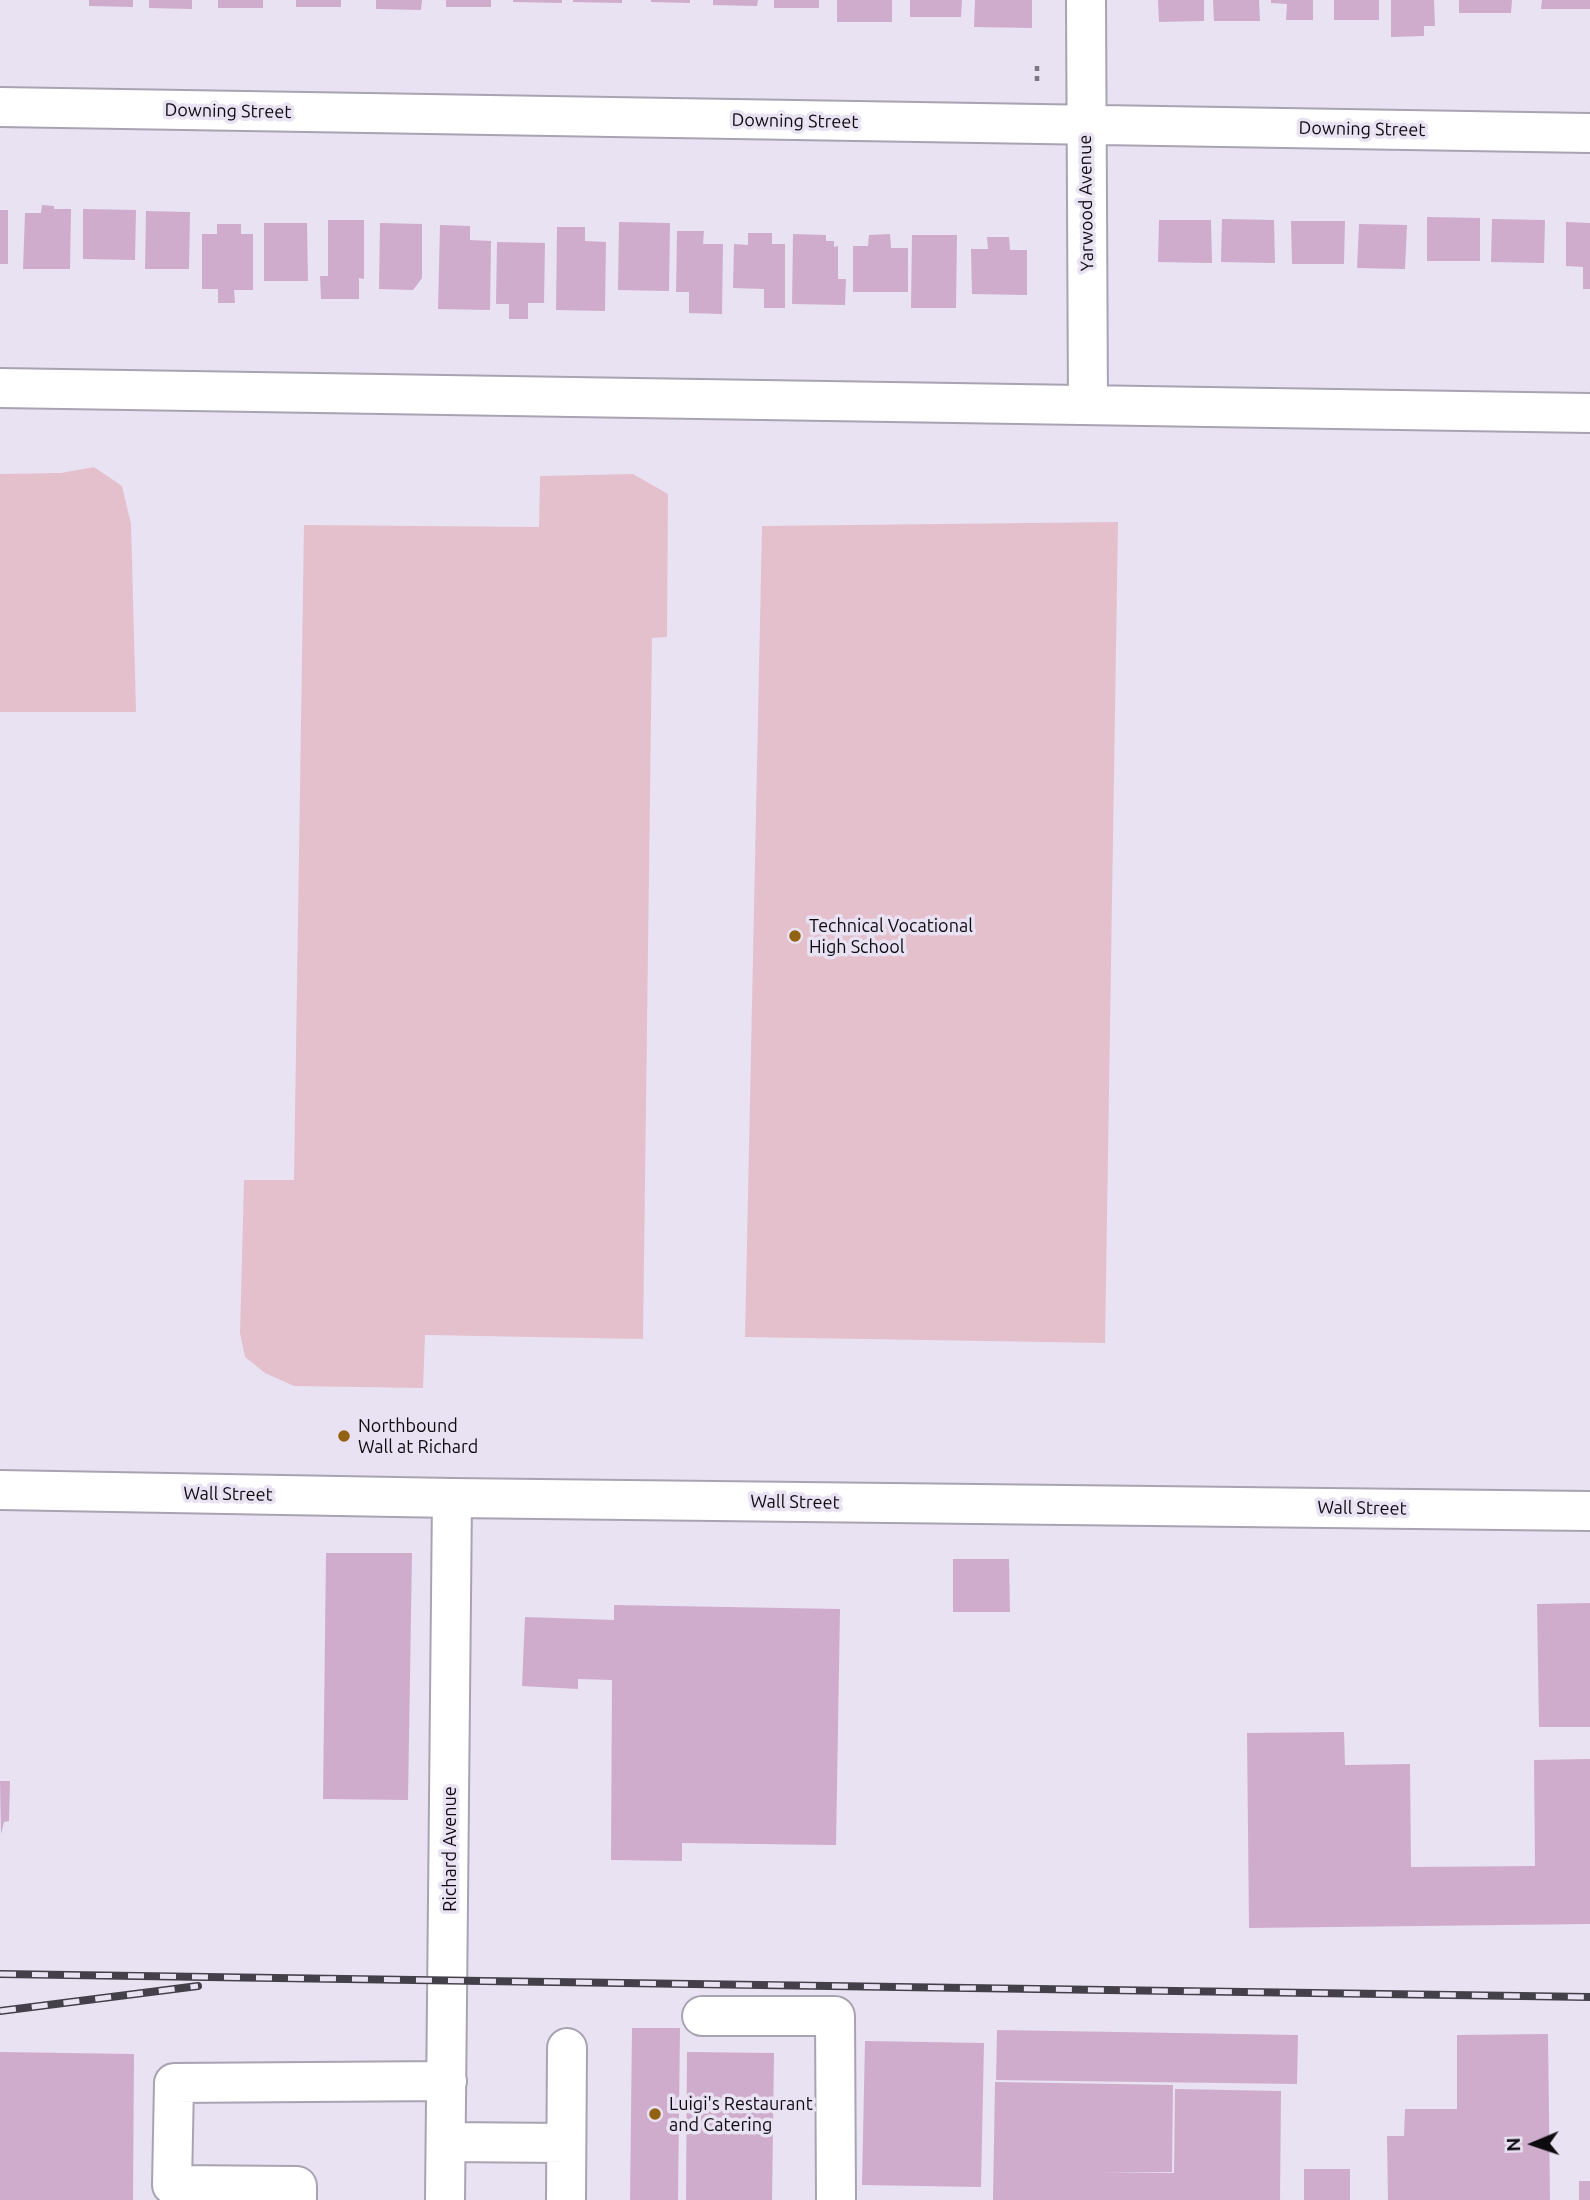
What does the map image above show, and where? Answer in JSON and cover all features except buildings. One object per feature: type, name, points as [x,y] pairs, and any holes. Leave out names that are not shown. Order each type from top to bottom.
[{"type":"street","name":"Yarwood Avenue","points":[[1086,0],[1088,405]]},
{"type":"street","name":"Downing Street","points":[[0,107],[1590,133]]},
{"type":"street","points":[[0,388],[1590,413]]},
{"type":"street","name":"Wall Street","points":[[0,1490],[1590,1511]]},
{"type":"street","name":"Richard Avenue","points":[[445,2200],[452,1498]]},
{"type":"street","points":[[702,2016],[835,2016],[836,2200]]},
{"type":"street","points":[[566,2200],[567,2048]]},
{"type":"street","points":[[297,2200],[297,2186],[173,2185],[174,2083],[447,2081]]},
{"type":"street","points":[[446,2142],[566,2143]]},
{"type":"shaded area","points":[[94,467],[122,486],[131,524],[136,712],[0,712],[0,474],[61,473]]},
{"type":"shaded area","points":[[633,474],[668,494],[667,637],[652,638],[643,1339],[425,1335],[423,1388],[294,1386],[265,1373],[245,1357],[240,1333],[244,1180],[294,1180],[304,525],[539,527],[540,476]]},
{"type":"shaded area","points":[[1118,522],[1105,1343],[745,1337],[762,526]]},
{"type":"railway","points":[[0,1974],[1590,1997]]},
{"type":"railway","points":[[0,2011],[198,1986]]},
{"type":"place","name":"Technical Vocational High School","points":[[795,936]]},
{"type":"place","name":"Northbound Wall at Richard","points":[[344,1436]]},
{"type":"place","name":"Luigi's Restaurant and Catering","points":[[655,2114]]}]
